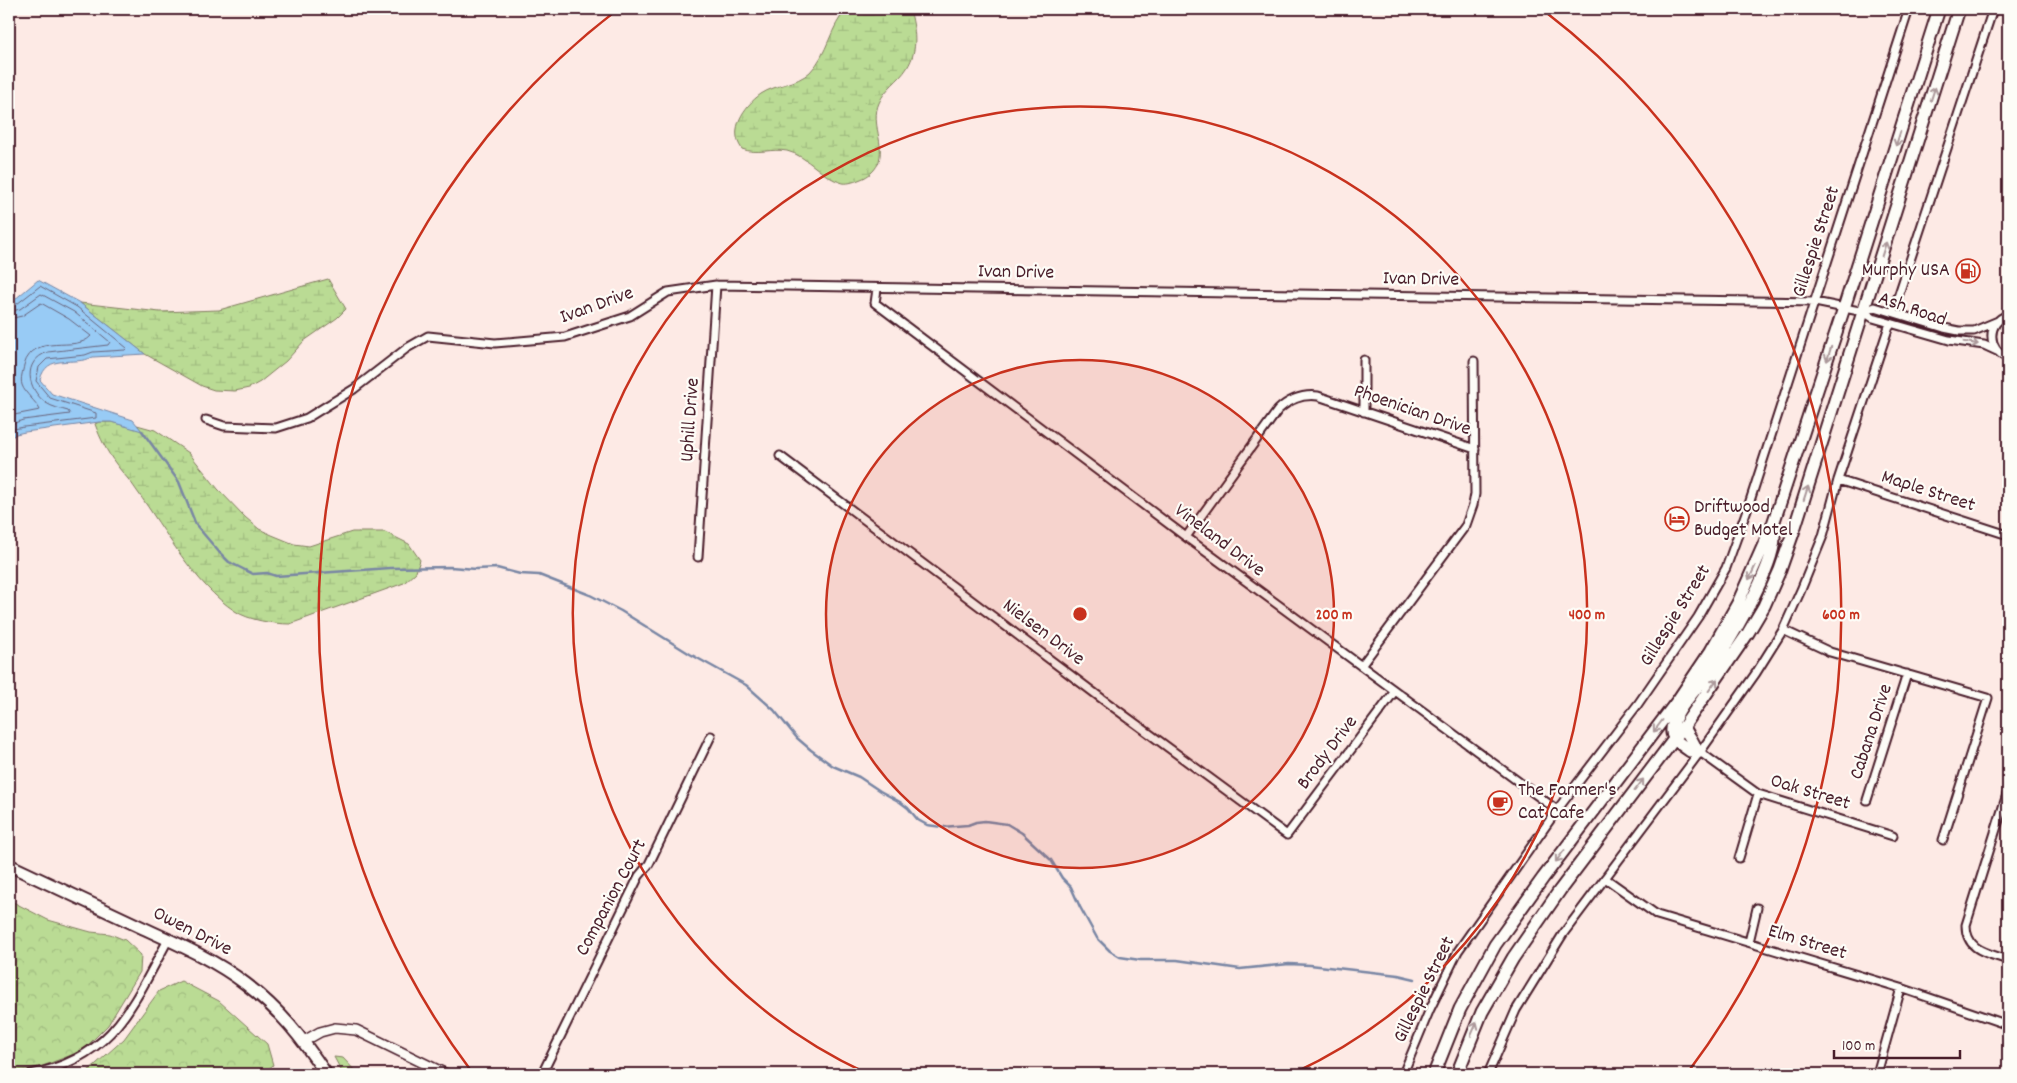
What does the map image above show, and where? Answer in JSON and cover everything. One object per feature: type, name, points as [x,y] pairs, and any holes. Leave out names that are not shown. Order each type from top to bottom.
[{"type":"main road","points":[[1434,1074],[1460,1009],[1495,945],[1543,878],[1678,700],[1712,651],[1738,604],[1773,524],[1844,308],[1938,9]]},
{"type":"main road","points":[[1457,1074],[1482,1012],[1512,958],[1555,897],[1684,726],[1748,633],[1764,606],[1780,570],[1864,312],[1959,9]]},
{"type":"main road","points":[[1684,726],[1687,735],[1695,742],[1698,751],[1690,751],[1674,739],[1671,731],[1674,719],[1719,656],[1752,600],[1767,565],[1775,538],[1773,524]]},
{"type":"main road","name":"Owen Drive","points":[[9,865],[168,940],[246,984],[285,1019],[304,1041],[326,1074]]},
{"type":"street","name":"Gillespie Street","points":[[1403,1074],[1430,1009],[1458,951],[1557,810],[1677,650],[1726,568],[1750,504],[1909,9]]},
{"type":"street","points":[[1893,312],[1992,9]]},
{"type":"street","name":"Ivan Drive","points":[[206,420],[224,426],[276,428],[307,418],[354,389],[407,348],[428,336],[495,343],[565,337],[630,316],[668,292],[716,285],[876,289],[1815,302],[1864,312]]},
{"type":"street","name":"Uphill Drive","points":[[698,557],[716,285]]},
{"type":"street","name":"Vineland Drive","points":[[876,289],[875,303],[1186,537],[1557,810]]},
{"type":"street","name":"Ash Road","points":[[1864,312],[1875,307],[1959,331],[1974,331],[2008,315]]},
{"type":"street","name":"Ash Road","points":[[1864,312],[1873,318],[1949,340],[1984,346],[2008,358]]},
{"type":"street","points":[[1997,351],[1992,341],[1992,334],[1998,321]]},
{"type":"street","points":[[1488,1074],[1516,1010],[1563,934],[1756,673],[1782,630],[1823,536],[1838,480],[1890,323]]},
{"type":"street","points":[[1364,360],[1364,412]]},
{"type":"street","points":[[1474,361],[1475,449]]},
{"type":"street","name":"Phoenician Drive","points":[[1186,537],[1278,410],[1293,399],[1310,395],[1318,396],[1475,449],[1475,494],[1466,525],[1361,666]]},
{"type":"street","name":"Nielsen Drive","points":[[780,456],[1105,701],[1287,835]]},
{"type":"street","name":"Maple Street","points":[[1838,480],[2008,535]]},
{"type":"street","points":[[1782,630],[1830,652],[1988,698],[1943,840]]},
{"type":"street","name":"Cabana Drive","points":[[1867,800],[1907,674]]},
{"type":"street","name":"Brody Drive","points":[[1287,835],[1395,691]]},
{"type":"street","name":"Companion Court","points":[[542,1074],[639,876],[649,864],[711,736]]},
{"type":"street","name":"Oak Street","points":[[1698,751],[1758,794],[1893,836]]},
{"type":"street","points":[[2008,791],[1966,925],[1966,935],[1972,945],[1983,952],[2008,960]]},
{"type":"street","points":[[1739,858],[1758,794]]},
{"type":"street","name":"Elm Street","points":[[1605,878],[1657,916],[1902,988],[2008,1025]]},
{"type":"street","points":[[1749,942],[1758,908]]},
{"type":"street","points":[[32,1074],[56,1068],[88,1054],[115,1029],[132,1005],[168,940]]},
{"type":"street","points":[[1877,1074],[1902,988]]},
{"type":"street","points":[[304,1041],[329,1029],[350,1029],[446,1074]]},
{"type":"green space","points":[[847,9],[910,9],[913,24],[915,46],[911,61],[904,73],[885,93],[879,103],[876,118],[880,156],[875,169],[864,178],[843,183],[828,177],[802,157],[787,151],[748,151],[742,149],[738,142],[737,126],[749,105],[761,94],[799,80],[810,72],[821,57],[837,23]]},
{"type":"green space","points":[[328,279],[346,309],[337,318],[304,341],[286,361],[260,382],[249,388],[235,391],[214,390],[202,386],[145,354],[80,303],[160,312],[219,310]]},
{"type":"green space","points":[[111,422],[141,430],[137,425],[155,430],[189,453],[218,489],[259,529],[294,544],[309,546],[352,532],[385,532],[409,544],[420,560],[416,572],[404,583],[290,624],[261,621],[240,614],[220,600],[181,556],[135,487],[110,455],[101,440],[95,424]]},
{"type":"green space","points":[[9,900],[48,920],[91,932],[110,934],[125,940],[141,955],[140,972],[108,1025],[82,1051],[40,1067],[9,1072]]},
{"type":"green space","points":[[181,981],[219,1001],[267,1044],[273,1065],[263,1074],[82,1074],[87,1072],[124,1039],[159,991]]},
{"type":"green space","points":[[334,1057],[343,1058],[358,1074],[343,1074]]},
{"type":"water","points":[[38,280],[80,303],[145,354],[93,357],[85,360],[55,363],[43,371],[40,380],[52,394],[133,420],[142,431],[111,422],[99,422],[25,432],[16,434],[9,439],[9,301],[14,300]]},
{"type":"waterway","points":[[142,431],[179,482],[196,525],[229,562],[253,574],[267,573],[276,576],[390,568],[497,568],[520,574],[539,575],[590,595],[621,611],[690,654],[746,685],[774,710],[797,738],[811,750],[833,766],[859,777],[900,802],[918,820],[927,825],[942,827],[968,825],[985,821],[1007,824],[1022,833],[1051,860],[1062,878],[1071,887],[1097,938],[1110,951],[1120,957],[1140,960],[1177,960],[1240,969],[1289,964],[1310,965],[1398,975],[1415,979]]},
{"type":"place","name":"Murphy USA","points":[[1968,271]]},
{"type":"place","name":"Driftwood Budget Motel","points":[[1677,519]]},
{"type":"place","name":"The Farmer's Cat Cafe","points":[[1500,803]]}]
